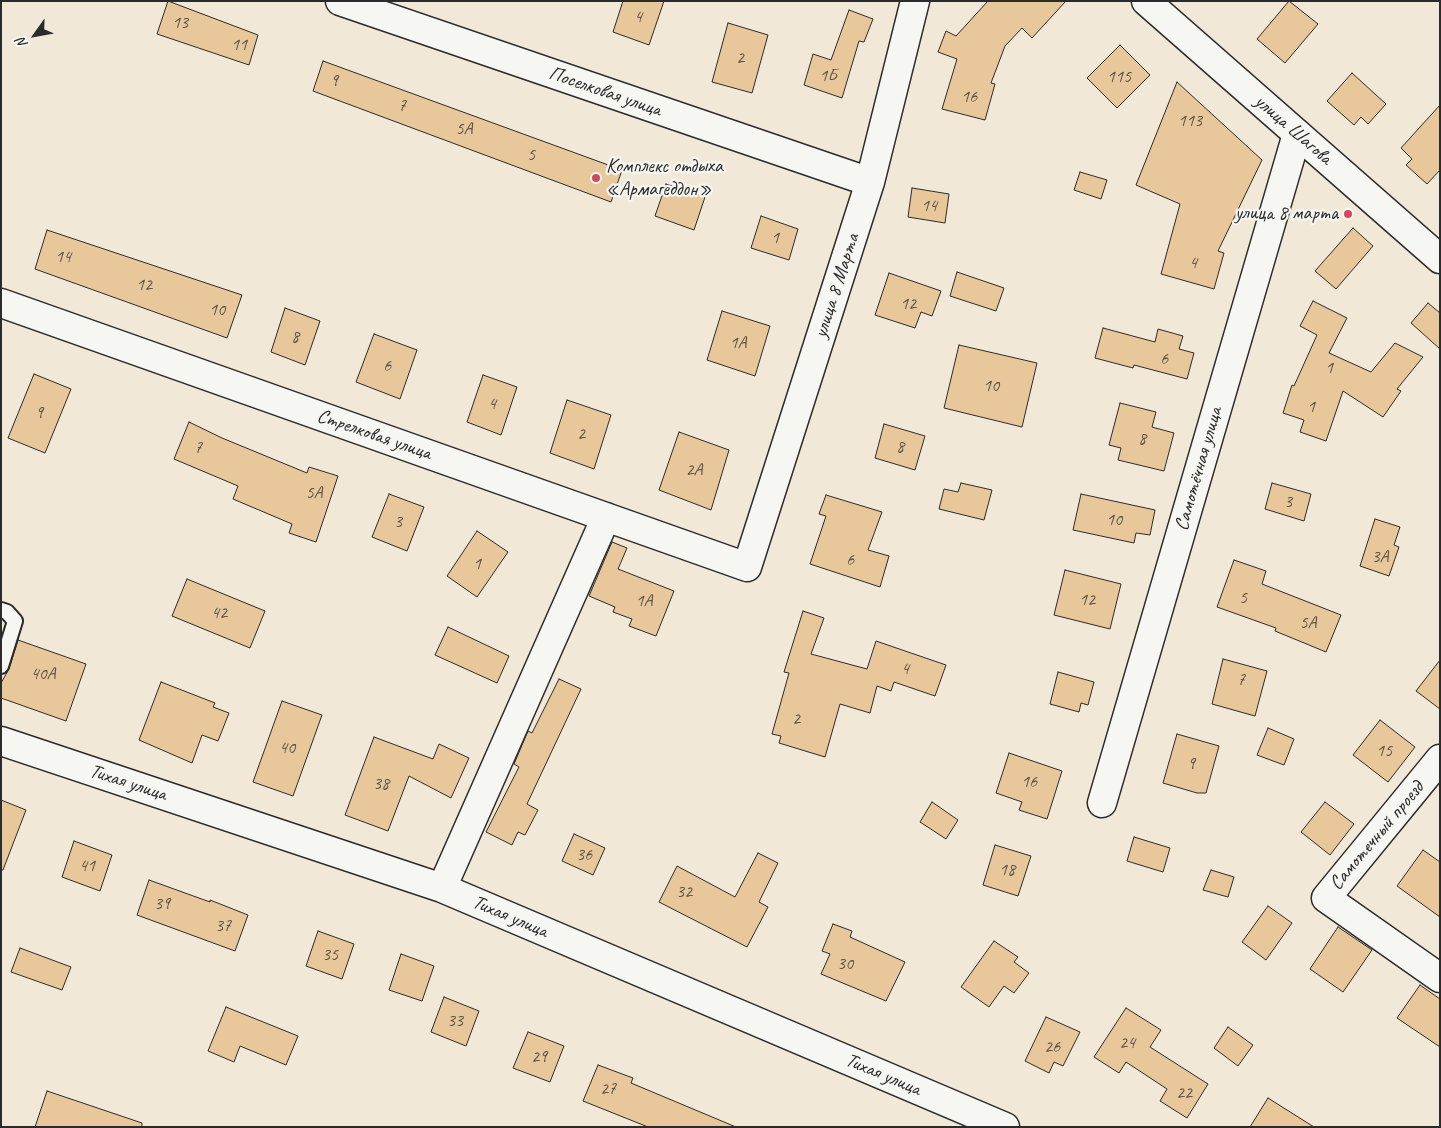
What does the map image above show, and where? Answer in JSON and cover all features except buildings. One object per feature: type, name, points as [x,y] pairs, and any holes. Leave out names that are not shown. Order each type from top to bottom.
[{"type":"street","name":"Поселковая улица","points":[[340,1],[870,182]]},
{"type":"street","name":"улица 8 Марта","points":[[747,567],[870,182],[914,1]]},
{"type":"street","name":"улица Шагова","points":[[1146,1],[1440,260]]},
{"type":"street","name":"Самотёчная улица","points":[[1102,804],[1297,134]]},
{"type":"street","name":"Стрелковая улица","points":[[1,304],[747,567]]},
{"type":"street","points":[[442,888],[606,517]]},
{"type":"street","name":"Тихая улица","points":[[1,741],[442,888],[1005,1127]]},
{"type":"street","name":"Самотечный проезд","points":[[1440,760],[1326,898],[1440,978]]},
{"type":"lane","points":[[1,610],[7,612],[15,621],[1,666]]},
{"type":"place","name":"Комплекс отдыха «Армагеддон»","points":[[596,178]]},
{"type":"place","name":"улица 8 марта","points":[[1348,214]]}]
